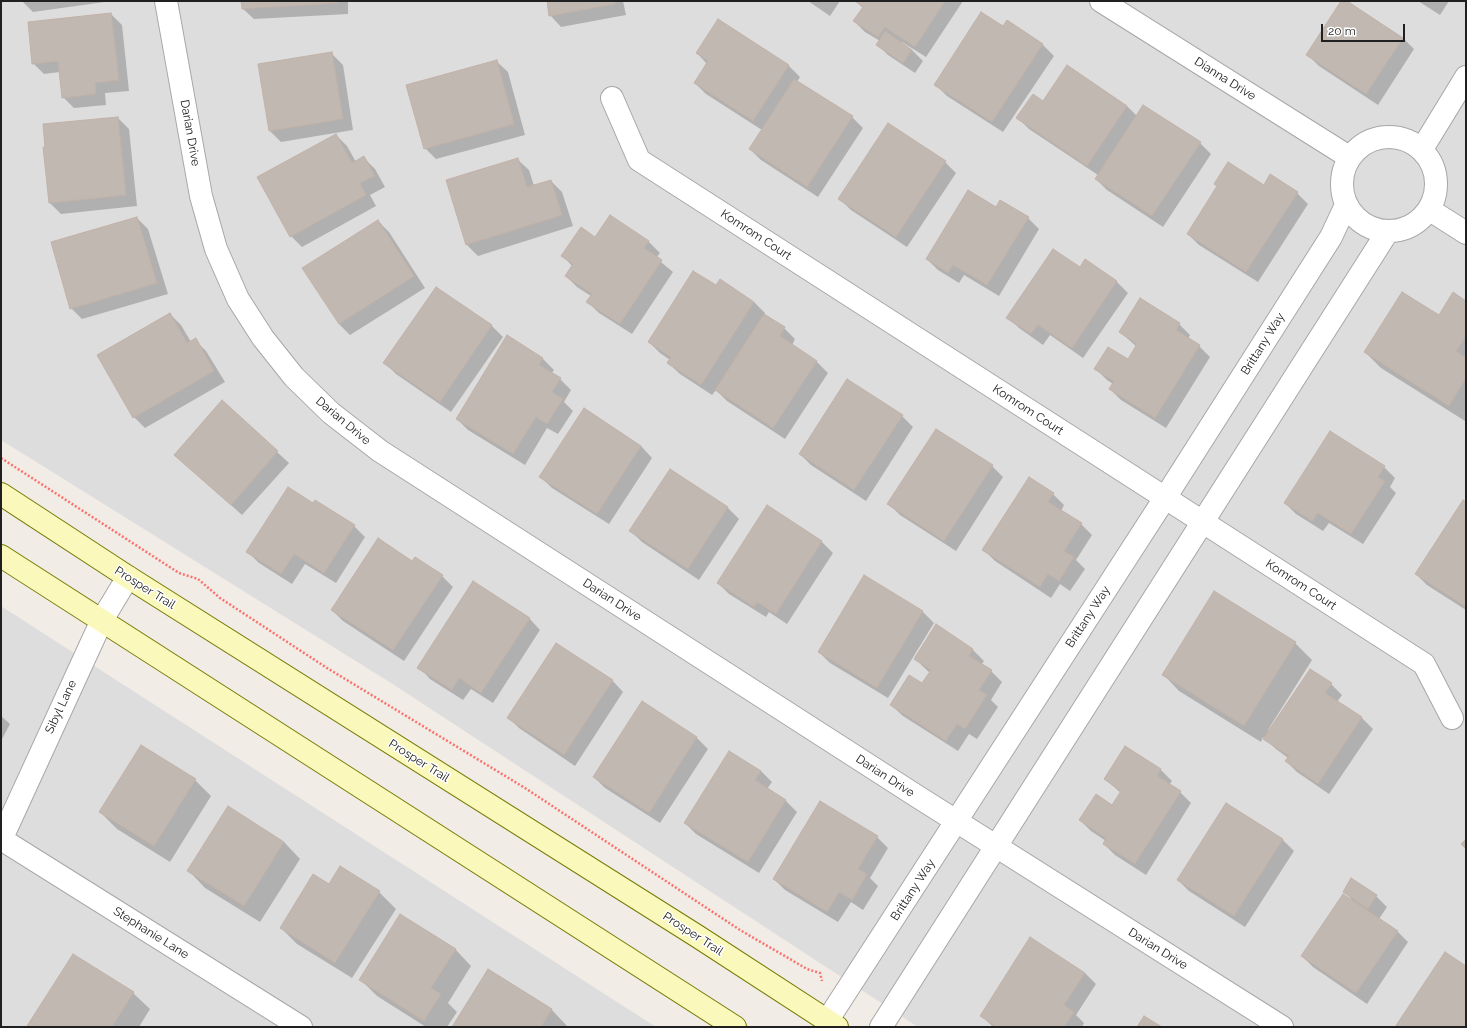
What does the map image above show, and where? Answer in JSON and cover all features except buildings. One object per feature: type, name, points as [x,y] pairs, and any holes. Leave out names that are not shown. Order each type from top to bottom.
[{"type":"main road","name":"Prosper Trail","points":[[1,494],[128,577],[697,936],[830,1025]]},
{"type":"main road","points":[[1,556],[735,1027]]},
{"type":"street","name":"Darian Drive","points":[[166,1],[201,196],[216,249],[238,299],[263,338],[294,377],[331,413],[380,451],[957,822],[1282,1027]]},
{"type":"street","name":"Dianna Drive","points":[[1101,1],[1349,157]]},
{"type":"street","points":[[1422,149],[1466,77]]},
{"type":"street","name":"Komrom Court","points":[[612,98],[639,160],[1424,664],[1452,718]]},
{"type":"street","points":[[1392,136],[1408,140],[1422,149],[1432,162],[1437,178],[1436,195],[1430,210],[1418,222],[1403,230],[1388,231],[1370,227],[1356,218],[1346,205],[1342,189],[1343,172],[1349,157],[1361,145],[1376,138],[1392,136]]},
{"type":"street","name":"Brittany Way","points":[[830,1025],[844,996],[1165,498],[1331,237],[1346,205]]},
{"type":"street","points":[[1430,210],[1466,233]]},
{"type":"street","points":[[881,1027],[1388,231]]},
{"type":"street","name":"Sibyl Lane","points":[[1,840],[102,620],[128,577]]},
{"type":"street","name":"Stephanie Lane","points":[[1,840],[301,1027]]},
{"type":"path","points":[[1,458],[179,573],[198,579],[220,598],[327,668],[524,788],[740,930],[807,969],[820,973],[823,983],[844,996]]},
{"type":"shaded area","points":[[1,1],[1466,1],[1466,1027],[918,1027],[391,683],[1,440]]},
{"type":"shaded area","points":[[1,606],[656,1027],[1,1027]]}]
